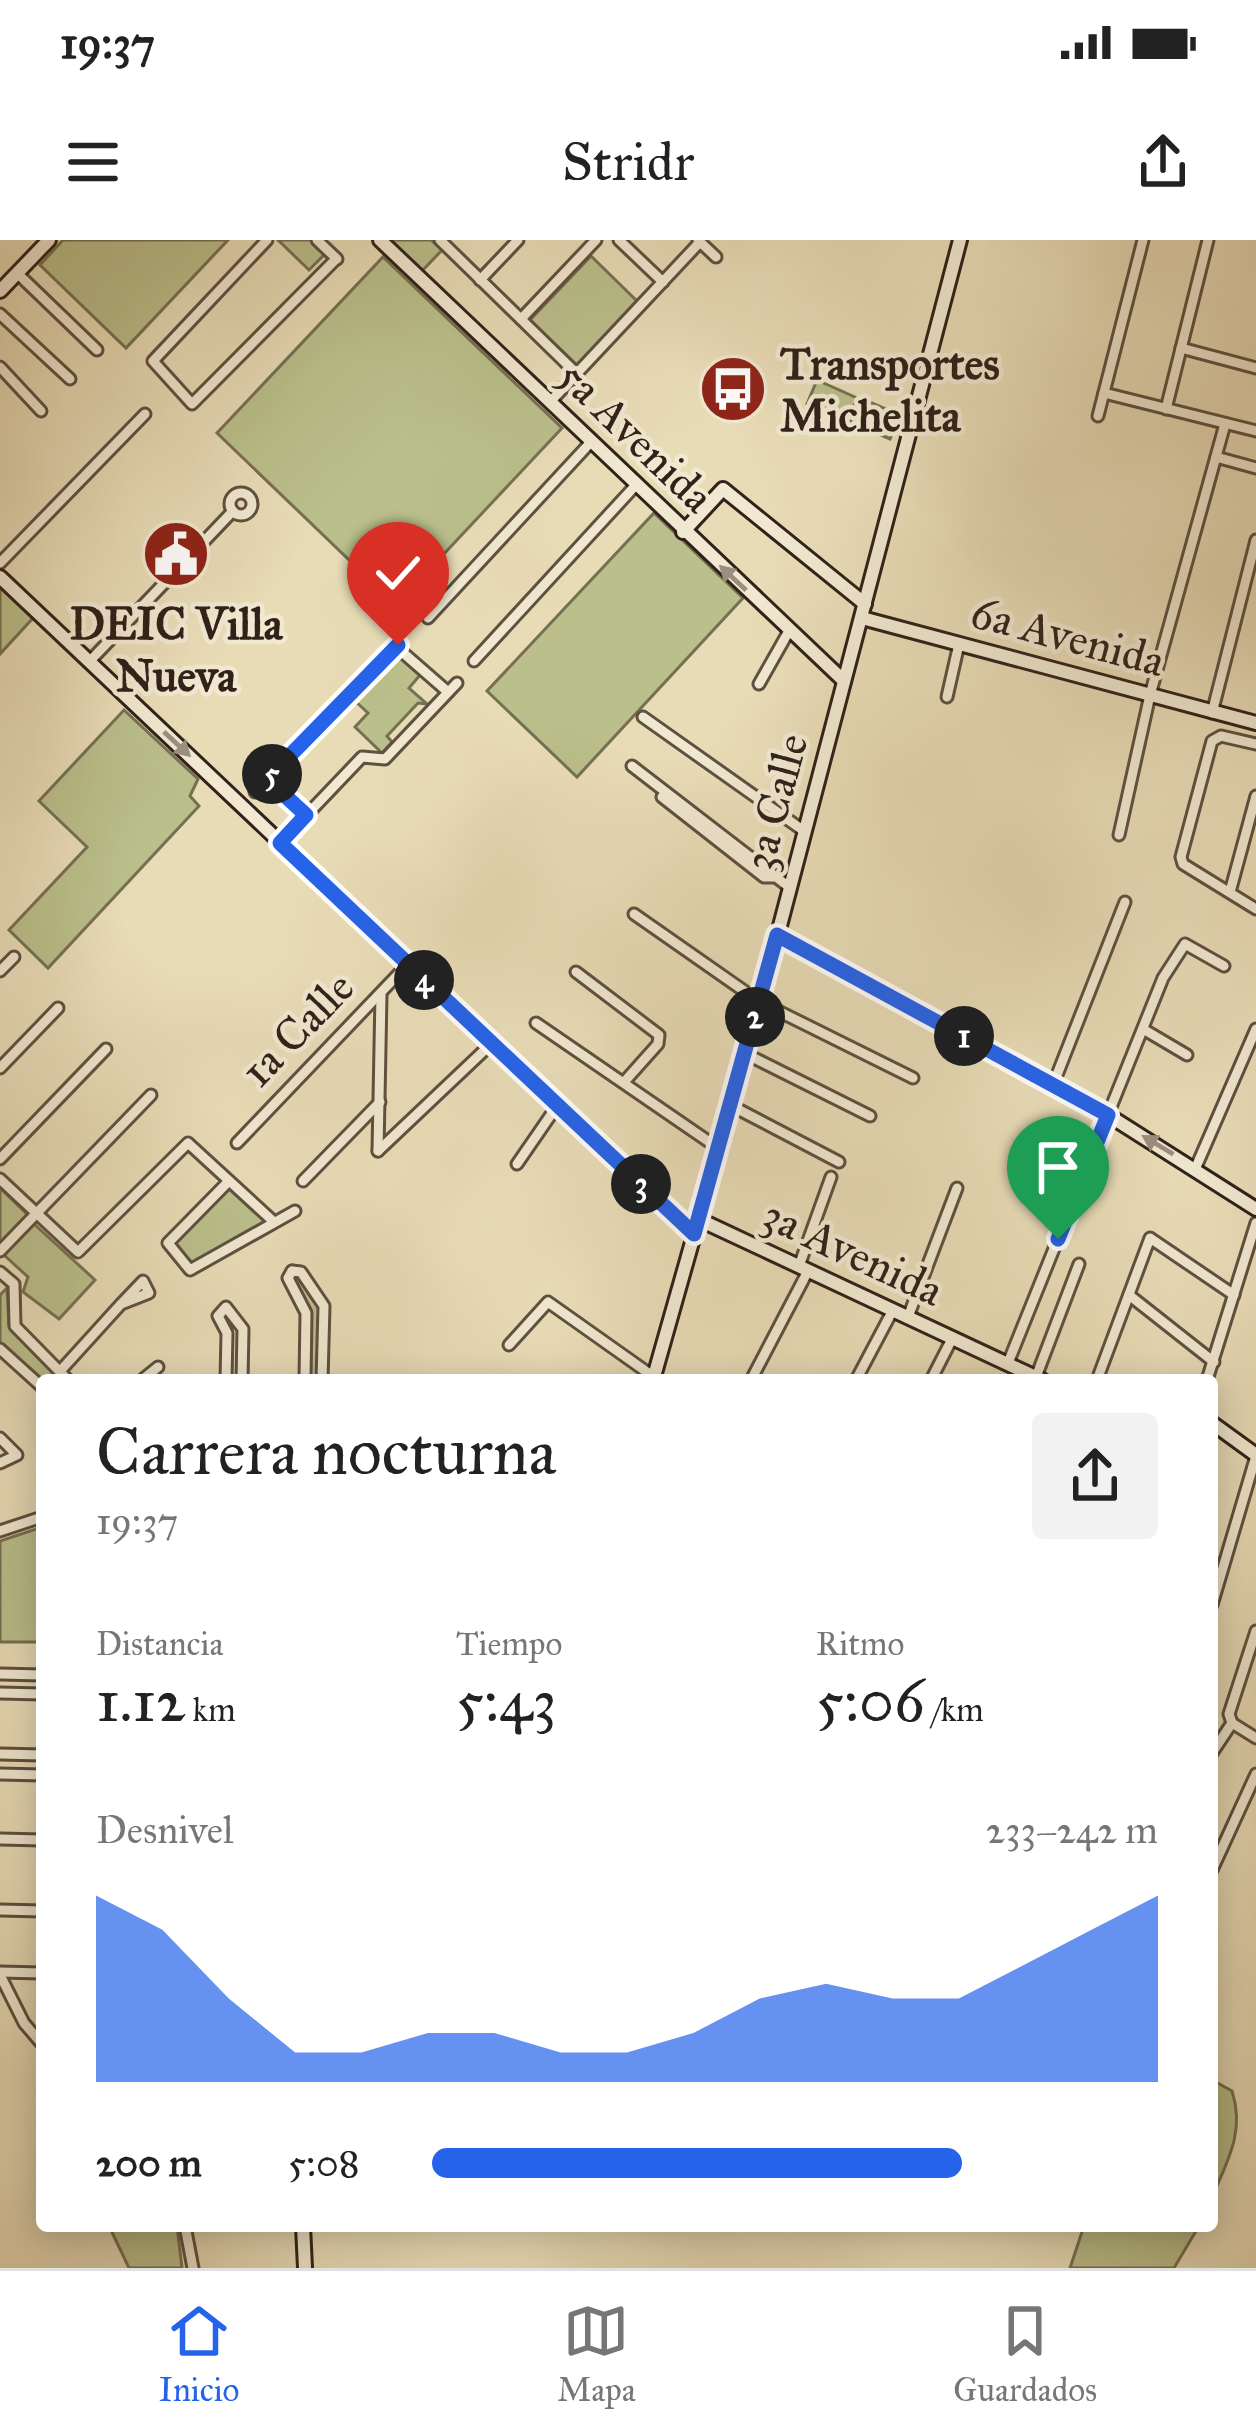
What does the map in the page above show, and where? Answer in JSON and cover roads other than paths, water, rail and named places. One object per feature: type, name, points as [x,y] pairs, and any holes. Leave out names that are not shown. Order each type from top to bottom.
[{"type":"street","points":[[0,291],[50,240]]},
{"type":"street","points":[[267,240],[153,361],[192,404],[338,261],[320,241]]},
{"type":"street","name":"5a Avenida","points":[[380,240],[844,681]]},
{"type":"street","points":[[440,240],[577,374]]},
{"type":"street","points":[[480,280],[518,240]]},
{"type":"street","points":[[521,319],[596,240]]},
{"type":"street","points":[[619,240],[663,282]]},
{"type":"street","name":"3a Calle","points":[[654,1374],[760,1002],[960,240]]},
{"type":"street","points":[[1098,416],[1143,240]]},
{"type":"street","points":[[1166,409],[1208,240]]},
{"type":"street","points":[[550,402],[699,241],[716,257]]},
{"type":"street","points":[[17,273],[97,350]]},
{"type":"street","points":[[0,314],[70,379]]},
{"type":"street","points":[[1181,348],[1256,368]]},
{"type":"street","points":[[0,368],[41,411]]},
{"type":"street","points":[[1104,393],[1256,431]]},
{"type":"street","points":[[0,563],[145,414]]},
{"type":"street","points":[[1119,835],[1150,695],[1225,424]]},
{"type":"street","points":[[428,619],[590,442]]},
{"type":"street","points":[[1216,457],[1256,468]]},
{"type":"street","points":[[473,661],[635,486]]},
{"type":"street","name":"6a Avenida","points":[[683,532],[718,488],[863,611],[959,644],[1256,723]]},
{"type":"street","points":[[89,662],[233,511]]},
{"type":"street","points":[[1213,712],[1256,540]]},
{"type":"street","name":"3a Avenida","points":[[0,578],[694,1234]]},
{"type":"street","points":[[759,684],[789,631]]},
{"type":"street","points":[[255,792],[393,644],[448,692]]},
{"type":"street","points":[[947,697],[959,644]]},
{"type":"street","points":[[280,843],[363,756],[385,759],[457,683]]},
{"type":"street","points":[[643,717],[804,831]]},
{"type":"street","points":[[1256,744],[1216,737],[1183,864],[1256,909]]},
{"type":"street","points":[[630,768],[789,887]]},
{"type":"street","points":[[267,779],[306,815]]},
{"type":"street","points":[[1230,892],[1256,796]]},
{"type":"street","points":[[1053,1085],[1126,902]]},
{"type":"street","points":[[634,914],[760,1002],[913,1078]]},
{"type":"street","points":[[777,935],[1108,1115],[1256,1209]]},
{"type":"street","points":[[1011,1370],[1163,978],[1187,945],[1225,966]]},
{"type":"street","points":[[1,968],[14,957]]},
{"type":"street","name":"1a Calle","points":[[237,1143],[408,964]]},
{"type":"street","points":[[576,972],[659,1035],[658,1044],[625,1081]]},
{"type":"street","points":[[381,993],[378,1151],[491,1044]]},
{"type":"street","points":[[0,1068],[58,1008]]},
{"type":"street","points":[[536,1024],[718,1148]]},
{"type":"street","points":[[1143,1029],[1186,1055]]},
{"type":"street","points":[[1196,1167],[1256,1029]]},
{"type":"street","points":[[0,1159],[106,1049]]},
{"type":"street","points":[[744,1053],[871,1116]]},
{"type":"street","points":[[0,1251],[151,1095]]},
{"type":"street","points":[[303,1180],[380,1102]]},
{"type":"street","points":[[730,1105],[838,1162]]},
{"type":"street","points":[[517,1164],[557,1106]]},
{"type":"street","points":[[0,1179],[80,1251],[185,1144],[274,1222]]},
{"type":"street","points":[[754,1374],[804,1269],[831,1178]]},
{"type":"street","points":[[229,1181],[168,1243],[188,1268],[295,1210]]},
{"type":"street","points":[[908,1317],[957,1188]]},
{"type":"street","name":"3a Avenida","points":[[698,1219],[1011,1370]]},
{"type":"street","points":[[1209,1374],[1256,1223]]},
{"type":"street","points":[[1099,1374],[1150,1238],[1234,1295]]},
{"type":"street","points":[[1040,1374],[1079,1264]]},
{"type":"street","points":[[305,1374],[307,1313],[288,1278],[294,1270],[324,1306],[322,1374]]},
{"type":"street","points":[[0,1272],[14,1285],[15,1327],[65,1374]]},
{"type":"street","points":[[1129,1295],[1214,1362]]},
{"type":"street","points":[[509,1346],[548,1302],[647,1374]]},
{"type":"street","points":[[62,1369],[122,1304]]},
{"type":"street","points":[[226,1374],[227,1333],[218,1316],[226,1307],[243,1329],[242,1374]]},
{"type":"street","points":[[859,1374],[893,1310]]},
{"type":"street","points":[[934,1374],[952,1339]]},
{"type":"street","points":[[0,1349],[36,1382]]},
{"type":"street","points":[[1218,1428],[1256,1456],[1218,1582]]},
{"type":"street","points":[[0,1438],[17,1455],[0,1463]]},
{"type":"street","points":[[0,1531],[36,1519]]},
{"type":"street","points":[[1256,1631],[1251,1663],[1229,1714],[1232,1723],[1256,1738]]},
{"type":"street","points":[[0,1674],[36,1675]]},
{"type":"street","points":[[0,1694],[36,1694]]},
{"type":"street","points":[[1218,1744],[1232,1723]]},
{"type":"street","points":[[0,1754],[36,1755]]},
{"type":"street","points":[[0,1774],[36,1774]]},
{"type":"street","points":[[1218,1857],[1256,1774]]},
{"type":"street","points":[[0,1839],[36,1840]]},
{"type":"street","points":[[0,1910],[36,1911]]},
{"type":"street","points":[[36,1973],[0,1974],[36,2034]]},
{"type":"street","points":[[186,2232],[193,2268]]},
{"type":"street","points":[[303,2232],[305,2268]]},
{"type":"place","name":"Transportes Michelita","points":[[733,389]]},
{"type":"place","name":"DEIC Villa Nueva","points":[[176,554]]}]
